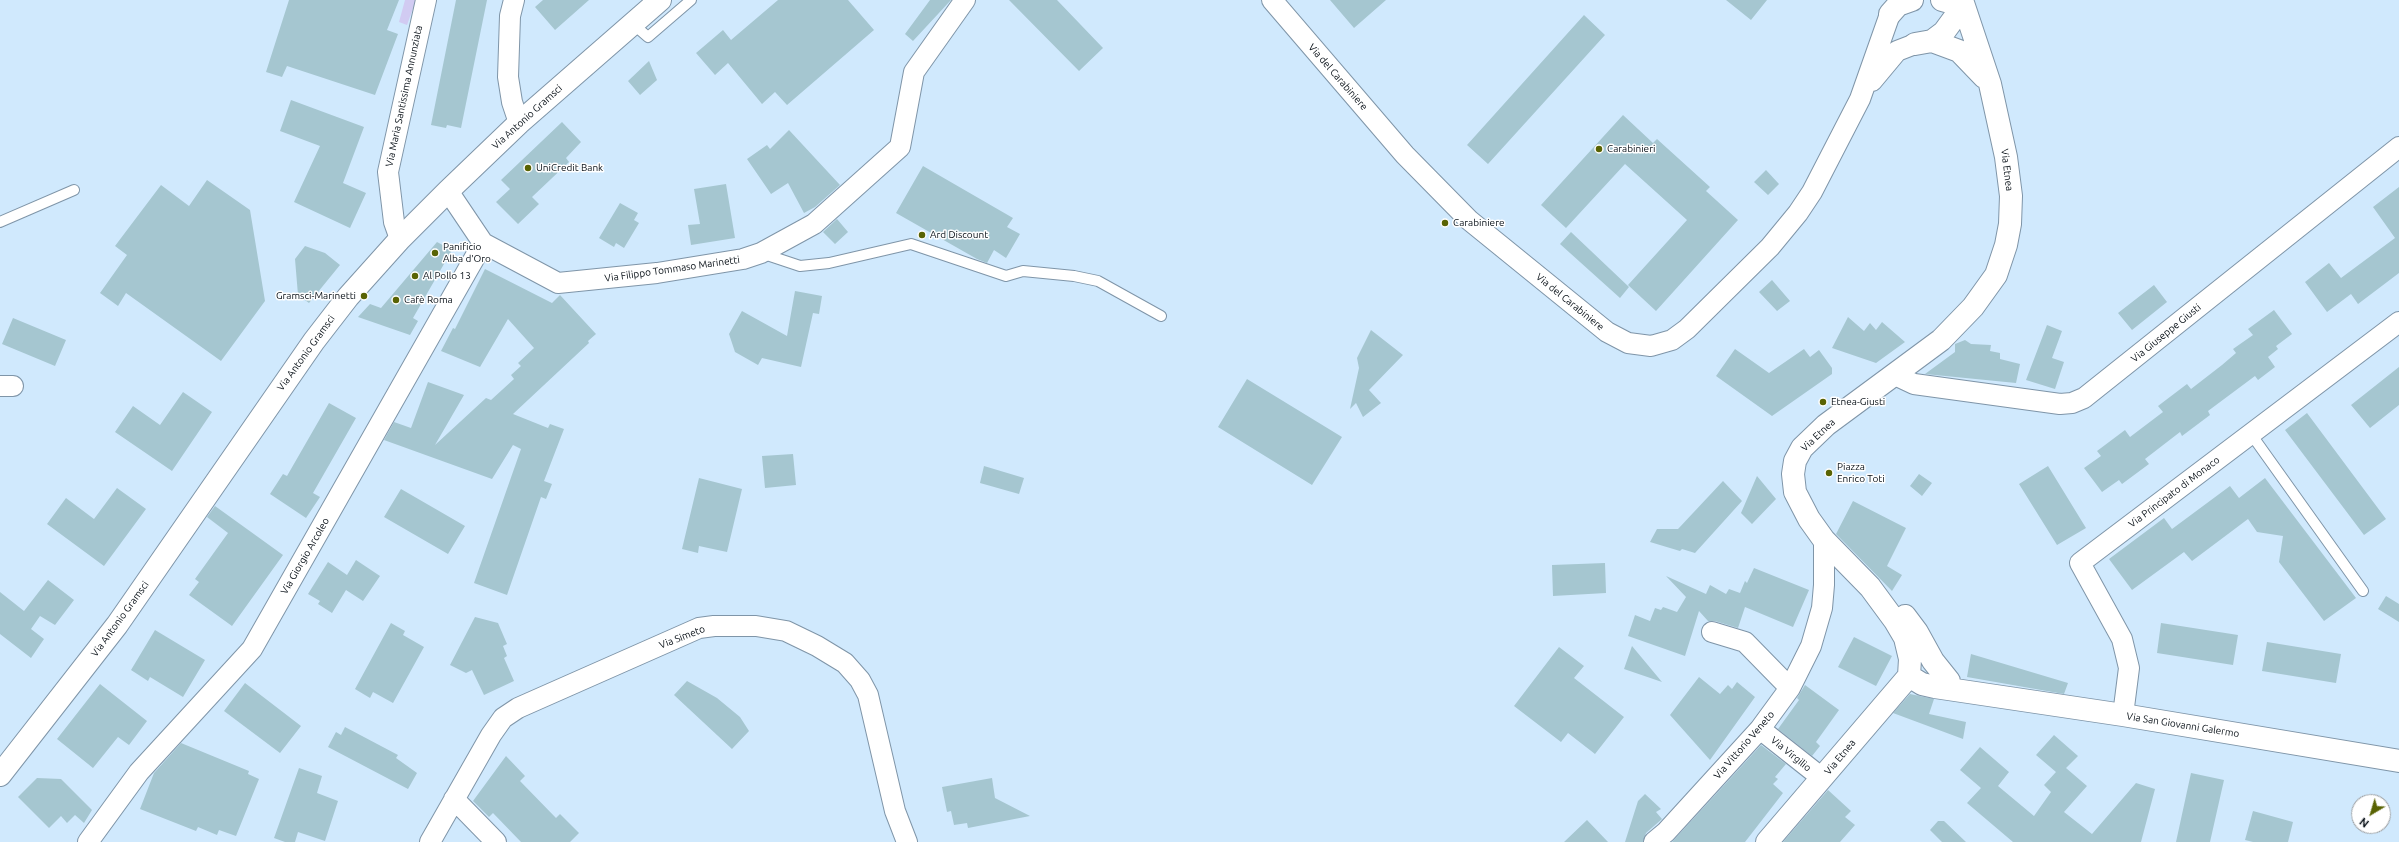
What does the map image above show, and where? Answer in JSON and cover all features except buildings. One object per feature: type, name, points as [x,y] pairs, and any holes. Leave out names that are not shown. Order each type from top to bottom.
[{"type":"main road","name":"Via Antonio Gramsci","points":[[0,775],[117,625],[314,341],[400,239],[519,124],[660,0]]},
{"type":"main road","points":[[1892,7],[1912,0]]},
{"type":"main road","points":[[1923,42],[1944,32],[1963,3],[1942,0]]},
{"type":"main road","name":"Via Etnea","points":[[1767,842],[1909,676],[1910,659],[1905,638],[1896,621],[1870,588],[1824,540],[1803,510],[1795,492],[1793,474],[1795,461],[1802,448],[1826,425],[1941,340],[1973,307],[1996,275],[2006,245],[2010,196],[2006,157],[1990,84],[1963,3]]},
{"type":"main road","points":[[1923,42],[1959,51],[1972,62],[1990,84]]},
{"type":"main road","points":[[1870,588],[1907,618],[1933,661],[1958,686]]},
{"type":"main road","name":"Via San Giovanni Galermo","points":[[1909,676],[1926,672],[1958,686],[2048,705],[2123,715],[2399,761]]},
{"type":"main road","points":[[0,760],[27,741]]},
{"type":"street","name":"Via Maria Santissima Annunziata","points":[[400,239],[394,222],[388,172],[426,0]]},
{"type":"street","points":[[514,0],[510,16],[508,77],[512,102],[519,124]]},
{"type":"street","name":"Via Filippo Tommaso Marinetti","points":[[448,191],[483,243],[558,283],[657,273],[743,259],[761,253],[814,224],[900,147],[914,72],[966,0]]},
{"type":"street","name":"Via del Carabiniere","points":[[1272,0],[1405,155],[1469,220],[1607,332],[1618,339],[1639,346],[1663,344],[1680,336],[1770,247],[1798,213],[1812,192],[1860,99]]},
{"type":"street","points":[[1860,99],[1892,7]]},
{"type":"street","points":[[1860,99],[1883,66],[1897,51],[1923,42]]},
{"type":"street","name":"Via Giuseppe Giusti","points":[[1895,375],[1914,384],[2060,404],[2072,403],[2084,398],[2399,147]]},
{"type":"street","name":"Via Giorgio Arcoleo","points":[[88,842],[139,772],[252,649],[483,243]]},
{"type":"street","name":"Via Principato di Monaco","points":[[2123,715],[2129,668],[2122,639],[2080,563],[2399,322]]},
{"type":"street","name":"Via Vittorio Veneto","points":[[1654,842],[1666,832],[1760,729],[1790,688],[1811,646],[1822,608],[1824,585],[1824,540]]},
{"type":"street","name":"Via Simeto","points":[[430,842],[491,735],[503,718],[518,708],[699,628],[714,626],[756,626],[786,631],[817,646],[845,663],[860,680],[868,695],[895,811],[907,842]]},
{"type":"street","points":[[1712,632],[1745,642],[1790,688]]},
{"type":"street","name":"Via Virgilio","points":[[1760,729],[1822,778]]},
{"type":"street","points":[[454,799],[496,842]]},
{"type":"lane","points":[[632,24],[648,37],[691,0]]},
{"type":"lane","points":[[0,222],[74,190]]},
{"type":"lane","points":[[761,253],[800,266],[829,263],[911,244],[1006,276],[1023,271],[1074,276],[1098,281],[1161,316]]},
{"type":"lane","points":[[2251,434],[2363,591]]},
{"type":"shaded area","points":[[405,0],[416,0],[407,25],[399,22]]},
{"type":"place","name":"Carabinieri","points":[[1599,149]]},
{"type":"place","name":"UniCredit Bank","points":[[528,168]]},
{"type":"place","name":"Carabiniere","points":[[1445,223]]},
{"type":"place","name":"Ard Discount","points":[[922,235]]},
{"type":"place","name":"Panificio Alba d'Oro","points":[[435,253]]},
{"type":"place","name":"Al Pollo 13","points":[[415,276]]},
{"type":"place","name":"Gramsci-Marinetti","points":[[364,296]]},
{"type":"place","name":"Cafè Roma","points":[[396,300]]},
{"type":"place","name":"Etnea-Giusti","points":[[1823,402]]},
{"type":"place","name":"Piazza Enrico Toti","points":[[1829,473]]}]
